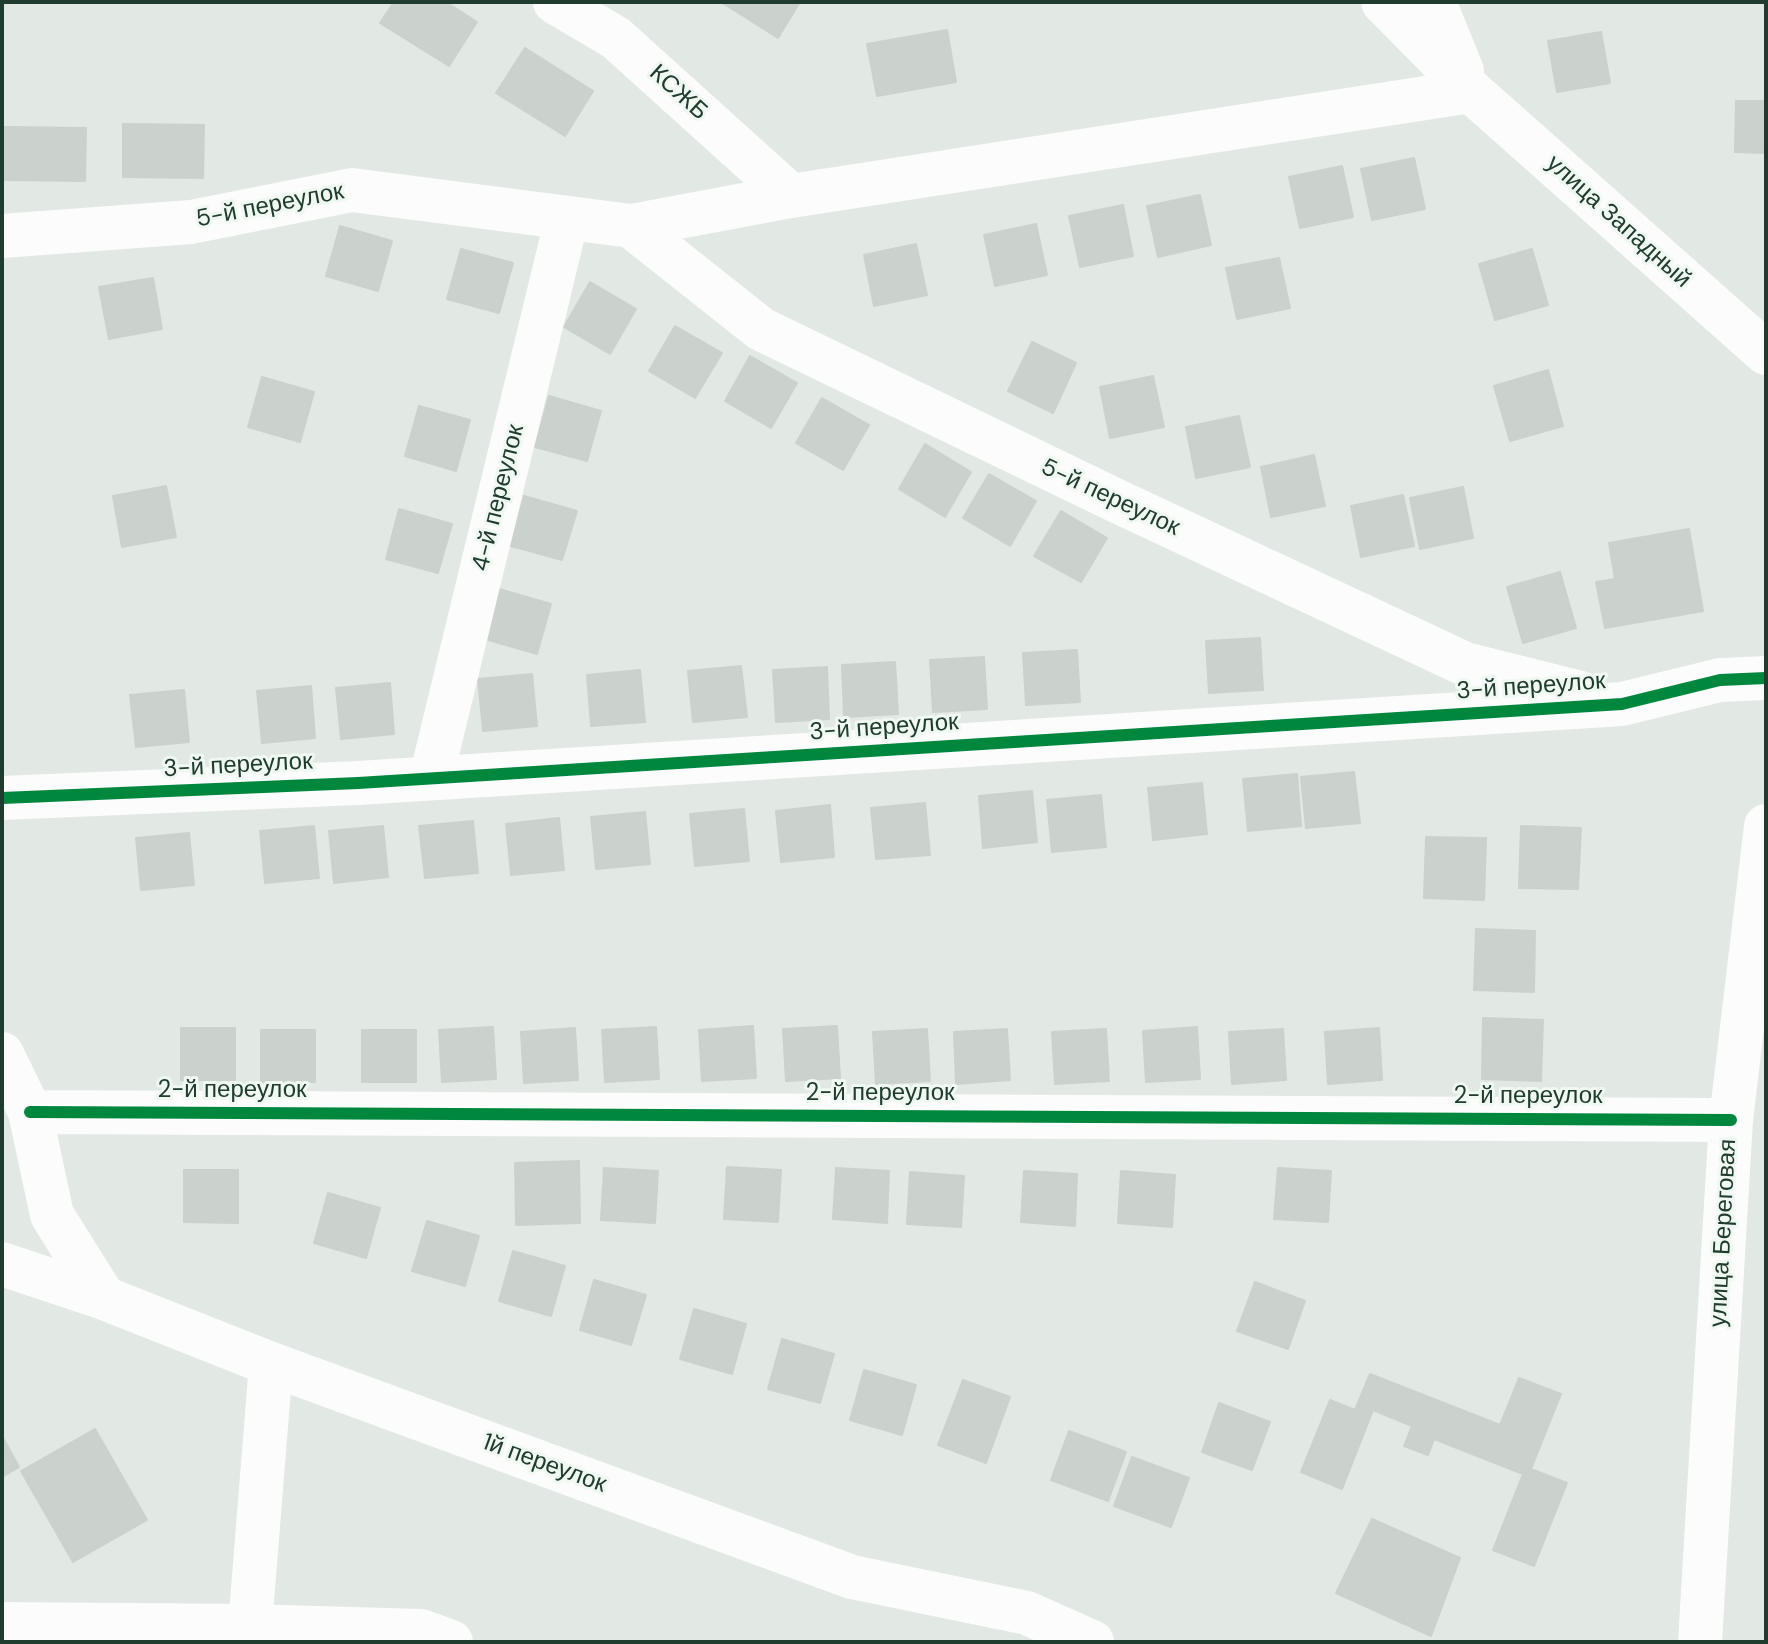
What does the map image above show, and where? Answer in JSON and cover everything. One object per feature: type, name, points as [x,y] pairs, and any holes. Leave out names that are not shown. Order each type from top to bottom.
[{"type":"street","name":"КСЖБ","points":[[555,2],[616,38],[791,196]]},
{"type":"street","name":"улица Западный","points":[[1383,2],[1471,91],[1766,353]]},
{"type":"street","points":[[1434,2],[1471,91]]},
{"type":"street","name":"5-й переулок","points":[[2,236],[191,222],[352,190],[631,226],[791,196],[1471,91]]},
{"type":"street","name":"4-й переулок","points":[[431,778],[567,218]]},
{"type":"street","name":"5-й переулок","points":[[631,226],[761,329],[1104,495],[1465,664],[1622,704]]},
{"type":"street","name":"3-й переулок","points":[[2,798],[431,778],[1622,704],[1720,680],[1766,678]]},
{"type":"street","name":"улица Береговая","points":[[1700,1642],[1731,1120],[1766,826]]},
{"type":"street","points":[[2,1054],[30,1112],[52,1215],[104,1298]]},
{"type":"street","name":"2-й переулок","points":[[30,1112],[1731,1120]]},
{"type":"street","name":"1й переулок","points":[[2,1264],[104,1298],[271,1364],[852,1577],[1027,1613],[1092,1642]]},
{"type":"street","points":[[250,1626],[271,1364]]},
{"type":"street","points":[[2,1624],[421,1631],[451,1642]]},
{"type":"building","points":[[394,2],[446,2],[477,22],[449,66],[380,23]]},
{"type":"building","points":[[721,2],[800,2],[778,38]]},
{"type":"building","points":[[947,30],[956,82],[877,96],[867,44]]},
{"type":"building","points":[[1601,32],[1610,83],[1557,92],[1548,41]]},
{"type":"building","points":[[525,48],[593,91],[565,136],[496,93]]},
{"type":"building","points":[[1736,101],[1766,101],[1766,153],[1735,152]]},
{"type":"building","points":[[123,124],[204,125],[203,178],[123,177]]},
{"type":"building","points":[[5,127],[86,128],[85,181],[5,180]]},
{"type":"building","points":[[1414,158],[1425,209],[1372,220],[1361,169]]},
{"type":"building","points":[[1342,166],[1353,217],[1300,228],[1289,177]]},
{"type":"building","points":[[1200,195],[1211,245],[1158,257],[1147,206]]},
{"type":"building","points":[[1123,205],[1133,256],[1080,267],[1069,216]]},
{"type":"building","points":[[1036,224],[1047,275],[995,286],[984,235]]},
{"type":"building","points":[[340,226],[392,241],[378,291],[326,276]]},
{"type":"building","points":[[916,244],[927,295],[874,306],[864,255]]},
{"type":"building","points":[[461,249],[513,263],[499,313],[447,299]]},
{"type":"building","points":[[1532,249],[1548,305],[1495,320],[1479,264]]},
{"type":"building","points":[[1279,258],[1290,308],[1237,319],[1226,268]]},
{"type":"building","points":[[153,278],[162,329],[109,339],[99,287]]},
{"type":"building","points":[[590,282],[636,309],[610,354],[564,327]]},
{"type":"building","points":[[675,326],[722,353],[695,398],[649,371]]},
{"type":"building","points":[[1032,342],[1076,363],[1053,413],[1008,391]]},
{"type":"building","points":[[750,356],[797,383],[771,428],[725,401]]},
{"type":"building","points":[[1548,370],[1563,426],[1510,441],[1494,386]]},
{"type":"building","points":[[1153,376],[1164,427],[1110,438],[1100,387]]},
{"type":"building","points":[[262,377],[314,392],[300,442],[248,427]]},
{"type":"building","points":[[549,396],[601,411],[587,461],[535,447]]},
{"type":"building","points":[[822,398],[869,425],[843,470],[796,443]]},
{"type":"building","points":[[419,406],[470,420],[456,471],[405,456]]},
{"type":"building","points":[[1239,416],[1250,467],[1196,478],[1186,427]]},
{"type":"building","points":[[925,444],[971,472],[945,517],[899,489]]},
{"type":"building","points":[[1314,455],[1325,506],[1271,517],[1261,467]]},
{"type":"building","points":[[989,474],[1036,501],[1010,546],[963,518]]},
{"type":"building","points":[[166,486],[176,537],[122,547],[113,496]]},
{"type":"building","points":[[1463,487],[1473,538],[1420,549],[1410,498]]},
{"type":"building","points":[[1403,495],[1414,546],[1361,557],[1351,506]]},
{"type":"building","points":[[524,496],[577,511],[562,560],[511,546]]},
{"type":"building","points":[[399,509],[452,524],[438,573],[386,559]]},
{"type":"building","points":[[1061,511],[1107,538],[1081,582],[1034,556]]},
{"type":"building","points":[[1689,529],[1703,611],[1605,628],[1596,582],[1615,579],[1609,543]]},
{"type":"building","points":[[1560,572],[1576,628],[1523,643],[1507,587]]},
{"type":"building","points":[[499,589],[551,604],[537,654],[485,639]]},
{"type":"building","points":[[1260,638],[1263,690],[1209,693],[1206,641]]},
{"type":"building","points":[[1077,650],[1080,702],[1026,705],[1023,653]]},
{"type":"building","points":[[984,657],[987,709],[933,712],[930,660]]},
{"type":"building","points":[[895,662],[898,714],[844,717],[842,665]]},
{"type":"building","points":[[741,666],[747,717],[693,722],[688,671]]},
{"type":"building","points":[[827,667],[829,719],[776,722],[773,670]]},
{"type":"building","points":[[640,670],[645,722],[591,726],[587,675]]},
{"type":"building","points":[[532,674],[537,726],[483,731],[478,679]]},
{"type":"building","points":[[390,683],[394,734],[341,739],[336,688]]},
{"type":"building","points":[[311,686],[315,738],[262,743],[257,691]]},
{"type":"building","points":[[184,690],[189,742],[136,747],[130,695]]},
{"type":"building","points":[[1354,772],[1360,823],[1306,828],[1301,777]]},
{"type":"building","points":[[1297,774],[1301,826],[1248,831],[1243,779]]},
{"type":"building","points":[[1202,783],[1207,834],[1153,840],[1148,788]]},
{"type":"building","points":[[1032,791],[1037,842],[983,848],[979,796]]},
{"type":"building","points":[[1101,795],[1106,847],[1052,852],[1047,800]]},
{"type":"building","points":[[925,803],[930,855],[876,859],[871,808]]},
{"type":"building","points":[[830,805],[834,857],[781,862],[776,811]]},
{"type":"building","points":[[744,809],[749,861],[695,866],[690,814]]},
{"type":"building","points":[[645,812],[650,864],[596,869],[591,817]]},
{"type":"building","points":[[559,818],[564,870],[511,875],[506,824]]},
{"type":"building","points":[[473,821],[478,873],[425,878],[419,826]]},
{"type":"building","points":[[314,826],[319,878],[265,883],[260,831]]},
{"type":"building","points":[[383,826],[388,877],[334,883],[329,831]]},
{"type":"building","points":[[1521,826],[1581,828],[1578,889],[1519,888]]},
{"type":"building","points":[[189,833],[194,885],[141,890],[136,838]]},
{"type":"building","points":[[1426,837],[1486,838],[1484,900],[1424,898]]},
{"type":"building","points":[[1476,929],[1535,931],[1534,992],[1474,990]]},
{"type":"building","points":[[1483,1018],[1543,1020],[1541,1081],[1482,1079]]},
{"type":"building","points":[[753,1026],[756,1078],[702,1081],[699,1030]]},
{"type":"building","points":[[837,1026],[840,1078],[786,1081],[783,1029]]},
{"type":"building","points":[[493,1027],[496,1079],[442,1082],[439,1030]]},
{"type":"building","points":[[656,1027],[659,1079],[605,1082],[602,1030]]},
{"type":"building","points":[[1197,1027],[1200,1079],[1146,1082],[1143,1031]]},
{"type":"building","points":[[181,1028],[235,1028],[235,1080],[181,1080]]},
{"type":"building","points":[[575,1028],[578,1080],[524,1083],[521,1032]]},
{"type":"building","points":[[1379,1028],[1382,1080],[1328,1084],[1325,1032]]},
{"type":"building","points":[[927,1029],[930,1081],[876,1084],[873,1032]]},
{"type":"building","points":[[1007,1029],[1010,1080],[956,1084],[954,1032]]},
{"type":"building","points":[[1106,1029],[1109,1081],[1055,1084],[1052,1032]]},
{"type":"building","points":[[1283,1029],[1286,1080],[1232,1084],[1229,1032]]},
{"type":"building","points":[[261,1030],[315,1030],[315,1082],[261,1082]]},
{"type":"building","points":[[362,1030],[416,1030],[416,1082],[362,1082]]},
{"type":"building","points":[[579,1161],[580,1223],[516,1225],[515,1163]]},
{"type":"building","points":[[727,1167],[781,1170],[778,1222],[724,1219]]},
{"type":"building","points":[[604,1168],[658,1171],[655,1223],[601,1220]]},
{"type":"building","points":[[836,1168],[889,1171],[887,1223],[833,1219]]},
{"type":"building","points":[[1278,1168],[1331,1171],[1328,1222],[1274,1219]]},
{"type":"building","points":[[184,1170],[238,1170],[238,1223],[184,1222]]},
{"type":"building","points":[[1024,1171],[1077,1174],[1075,1226],[1021,1222]]},
{"type":"building","points":[[1121,1171],[1175,1175],[1172,1227],[1118,1223]]},
{"type":"building","points":[[910,1172],[964,1176],[961,1227],[907,1224]]},
{"type":"building","points":[[328,1193],[380,1208],[366,1258],[314,1243]]},
{"type":"building","points":[[427,1221],[479,1236],[465,1286],[412,1271]]},
{"type":"building","points":[[513,1251],[565,1266],[551,1316],[499,1301]]},
{"type":"building","points":[[594,1280],[646,1295],[631,1345],[580,1330]]},
{"type":"building","points":[[1255,1282],[1305,1301],[1288,1349],[1237,1331]]},
{"type":"building","points":[[694,1309],[746,1324],[732,1374],[680,1359]]},
{"type":"building","points":[[782,1339],[834,1354],[820,1403],[768,1389]]},
{"type":"building","points":[[864,1370],[916,1385],[902,1435],[850,1420]]},
{"type":"building","points":[[1370,1374],[1500,1425],[1519,1378],[1561,1394],[1531,1469],[1567,1483],[1534,1566],[1493,1550],[1523,1474],[1434,1439],[1428,1455],[1404,1446],[1412,1426],[1373,1410],[1342,1489],[1301,1472],[1330,1400],[1355,1410]]},
{"type":"building","points":[[963,1380],[1010,1397],[986,1463],[938,1445]]},
{"type":"building","points":[[1219,1403],[1270,1422],[1252,1470],[1202,1452]]},
{"type":"building","points":[[95,1429],[147,1520],[73,1562],[21,1471]]},
{"type":"building","points":[[1069,1431],[1126,1452],[1108,1501],[1051,1480]]},
{"type":"building","points":[[2,1436],[19,1467],[2,1477]]},
{"type":"building","points":[[1132,1457],[1189,1478],[1171,1527],[1114,1506]]},
{"type":"building","points":[[1372,1519],[1460,1558],[1431,1636],[1336,1593]]},
{"type":"cycle path","points":[[2,798],[358,783],[1622,704],[1720,680],[1766,678]]},
{"type":"cycle path","points":[[30,1112],[1731,1120]]}]
